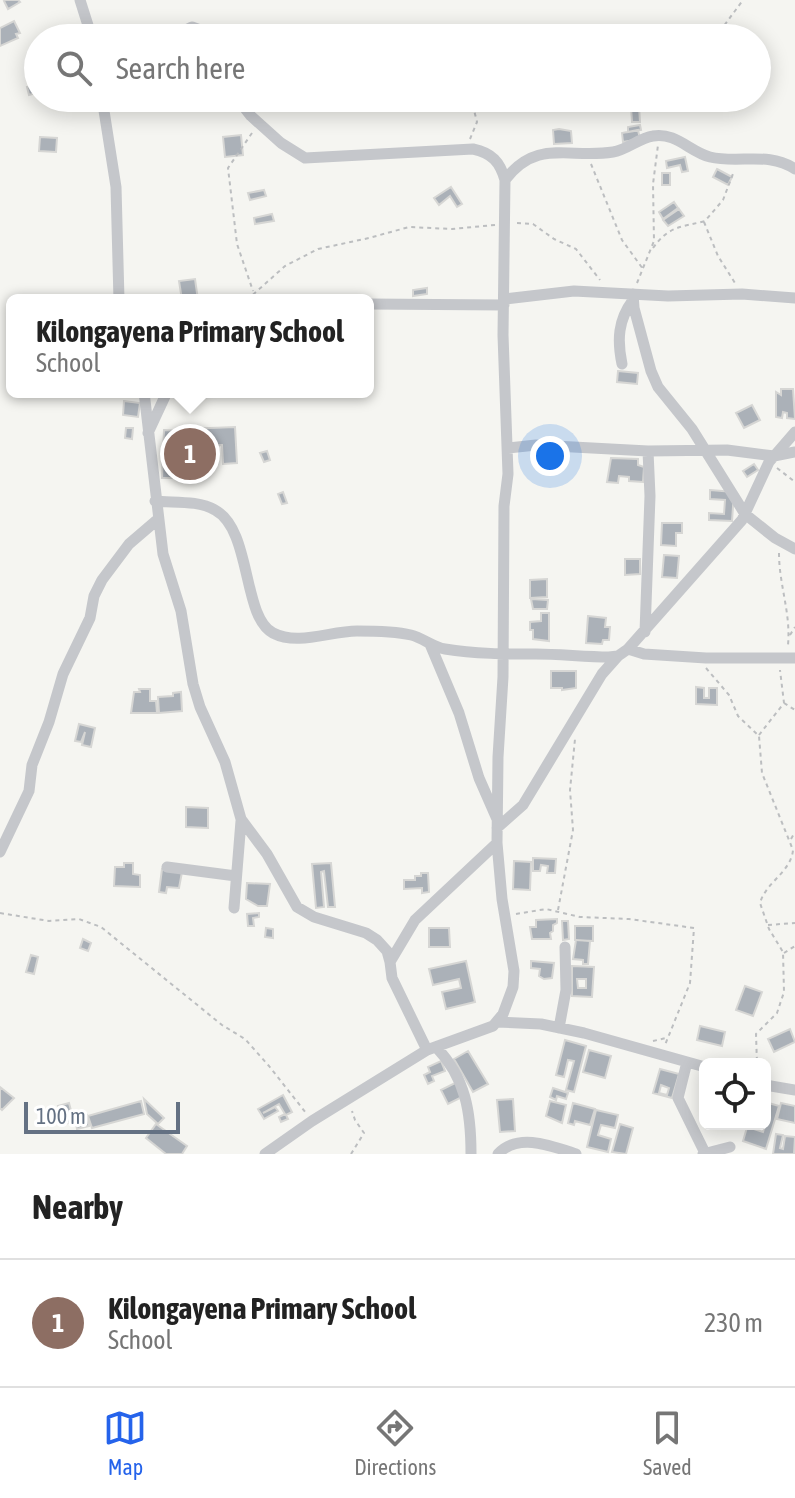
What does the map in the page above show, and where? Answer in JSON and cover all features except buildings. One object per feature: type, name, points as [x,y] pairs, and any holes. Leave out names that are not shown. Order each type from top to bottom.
[{"type":"street","points":[[80,0],[88,24]]},
{"type":"street","points":[[104,112],[116,187],[119,294]]},
{"type":"street","points":[[249,112],[293,153],[305,158],[463,150],[486,152],[497,159],[505,180],[503,225],[508,448],[497,843],[499,878],[514,971],[513,987],[497,1022]]},
{"type":"street","points":[[505,180],[525,160],[539,154],[612,152],[653,136],[676,139],[709,157],[768,158],[795,169]]},
{"type":"street","points":[[374,304],[504,302],[551,292],[607,291],[633,296],[742,294],[795,298]]},
{"type":"street","points":[[622,364],[620,327],[633,296]]},
{"type":"street","points":[[633,296],[654,379],[688,422],[745,514],[795,549]]},
{"type":"street","points":[[144,398],[163,554],[181,611],[193,684],[230,776],[241,819],[234,908]]},
{"type":"street","points":[[147,434],[164,398]]},
{"type":"street","points":[[497,824],[523,805],[602,674],[645,632],[745,514],[772,459],[795,432]]},
{"type":"street","points":[[508,448],[536,445],[748,452],[772,459],[795,452]]},
{"type":"street","points":[[645,632],[650,496],[648,451]]},
{"type":"street","points":[[155,501],[197,504],[215,510],[228,522],[265,626],[288,639],[339,631],[380,632],[414,636],[444,649],[503,654],[623,652],[788,658]]},
{"type":"street","points":[[0,852],[29,791],[32,765],[63,674],[90,618],[98,588],[129,544],[157,520]]},
{"type":"street","points":[[430,644],[459,713],[484,794],[497,824]]},
{"type":"street","points":[[241,819],[267,854],[297,907],[314,917],[366,933],[387,951],[392,978],[432,1048],[446,1056],[466,1096],[471,1124],[471,1154]]},
{"type":"street","points":[[390,962],[415,920],[497,843]]},
{"type":"street","points":[[167,867],[236,876]]},
{"type":"street","points":[[559,1028],[566,990],[565,947]]},
{"type":"street","points":[[268,1153],[312,1121],[432,1048],[497,1022],[526,1022],[559,1028],[699,1065]]},
{"type":"street","points":[[687,1062],[678,1098],[704,1154],[729,1147]]},
{"type":"street","points":[[771,1087],[795,1090]]},
{"type":"street","points":[[498,1154],[511,1145],[539,1143],[576,1154]]},
{"type":"path","points":[[725,24],[743,0]]},
{"type":"path","points":[[463,150],[477,122],[474,112]]},
{"type":"path","points":[[257,122],[228,168],[237,244],[253,293],[298,257],[336,244],[409,227],[452,229],[522,222],[533,224],[576,249],[607,291]]},
{"type":"path","points":[[651,253],[653,184],[659,136]]},
{"type":"path","points":[[582,153],[599,180],[622,240],[643,270]]},
{"type":"path","points":[[633,296],[661,237],[690,222],[704,222],[723,200],[738,158]]},
{"type":"path","points":[[704,222],[718,256],[742,294]]},
{"type":"path","points":[[772,459],[795,482]]},
{"type":"path","points":[[759,736],[784,703],[780,672],[788,658],[789,616],[779,565],[782,542]]},
{"type":"path","points":[[789,636],[795,627]]},
{"type":"path","points":[[700,657],[729,695],[738,716],[759,736],[762,773],[790,840],[793,855],[761,897],[760,907],[783,954],[784,996],[774,1018],[756,1034],[757,1058]]},
{"type":"path","points":[[784,703],[795,710]]},
{"type":"path","points":[[558,912],[573,830],[570,790],[576,743],[570,730]]},
{"type":"path","points":[[790,840],[795,832]]},
{"type":"path","points":[[505,917],[539,909],[580,917],[629,919],[695,929],[690,983],[662,1053]]},
{"type":"path","points":[[0,913],[49,921],[79,919],[101,927],[222,1025],[245,1039],[312,1121]]},
{"type":"path","points":[[767,925],[795,923]]},
{"type":"path","points":[[783,954],[795,946]]},
{"type":"path","points":[[351,1154],[364,1133],[353,1115],[352,1097]]},
{"type":"place","name":"Kilongayena Primary School","points":[[190,454]]}]
